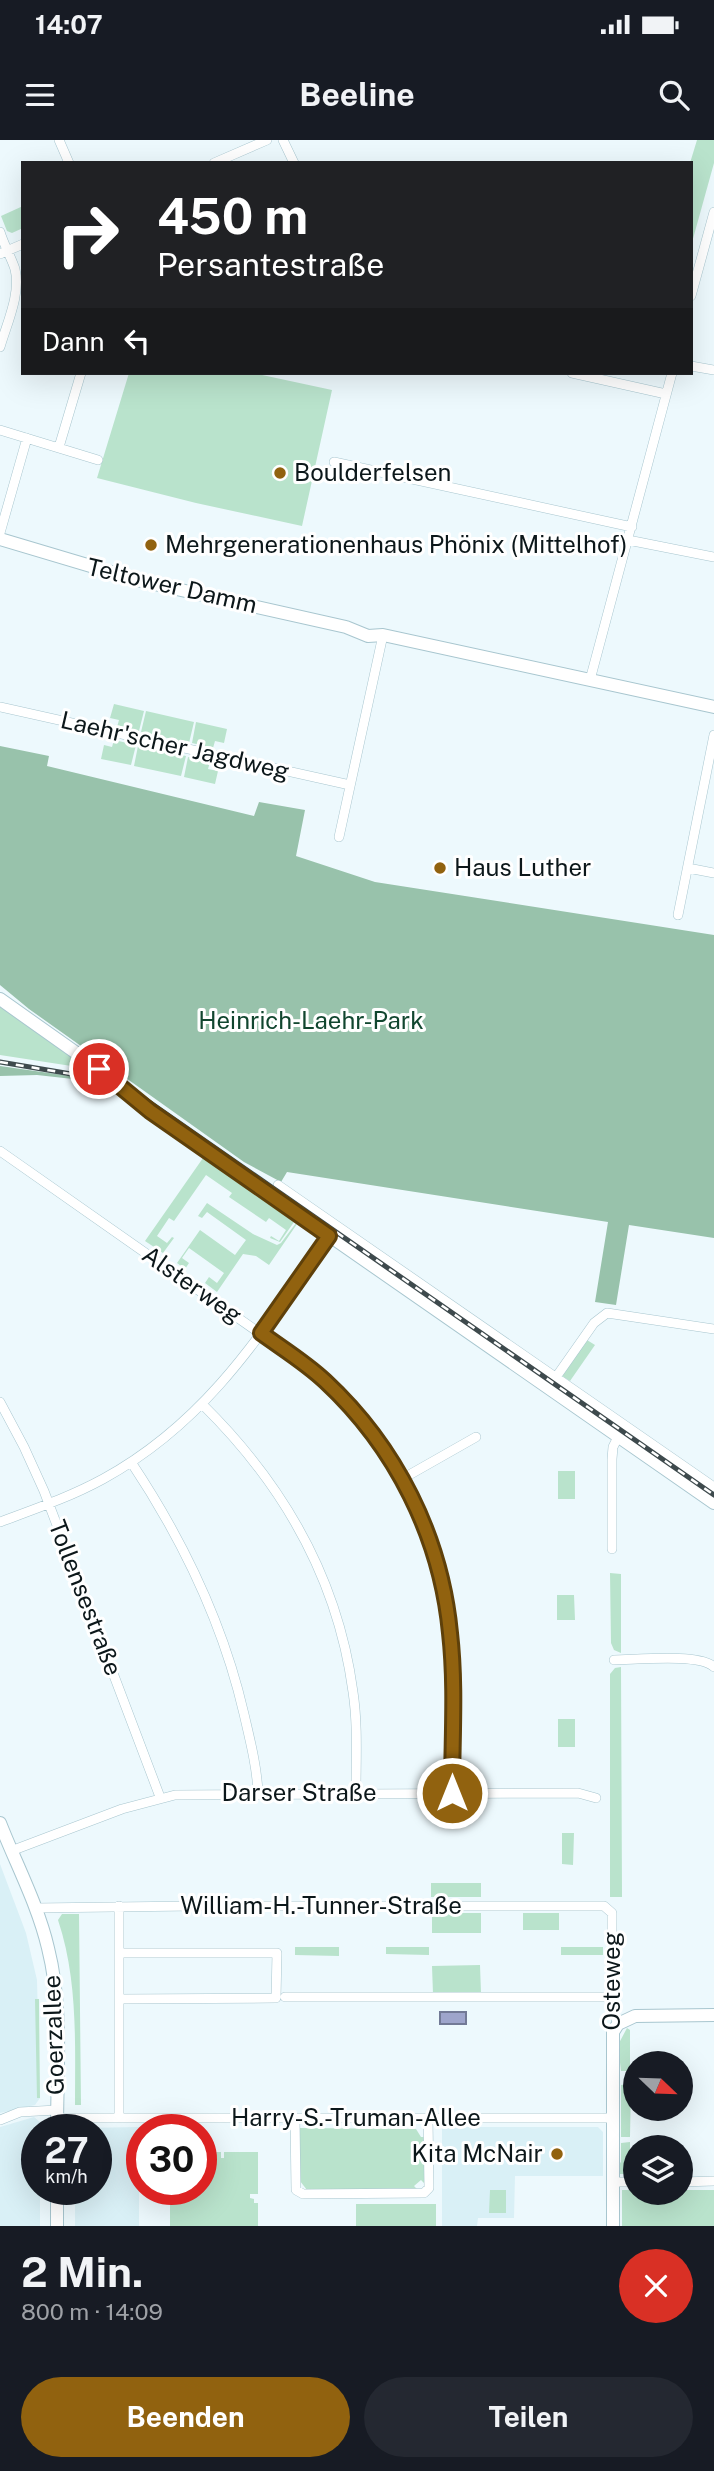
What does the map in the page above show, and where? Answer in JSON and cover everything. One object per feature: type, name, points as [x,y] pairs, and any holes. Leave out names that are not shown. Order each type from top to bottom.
[{"type":"main road","name":"Teltower Damm","points":[[0,539],[141,581],[346,626],[376,629],[383,635],[714,707]]},
{"type":"main road","points":[[0,999],[106,1074],[150,1111],[303,1209],[329,1236],[351,1242],[406,1281],[459,1326],[518,1367],[552,1383],[595,1413],[618,1437],[714,1502]]},
{"type":"main road","name":"Goerzallee","points":[[0,1823],[35,1908],[48,1948],[55,1989],[57,2114]]},
{"type":"main road","points":[[618,2024],[635,2016],[714,2015]]},
{"type":"main road","name":"Osteweg","points":[[613,2226],[612,2032],[618,2024]]},
{"type":"main road","points":[[57,2205],[57,2226]]},
{"type":"street","points":[[59,140],[68,161]]},
{"type":"street","points":[[218,161],[251,143],[267,140]]},
{"type":"street","points":[[283,140],[293,161]]},
{"type":"street","points":[[694,269],[714,212]]},
{"type":"street","points":[[0,232],[4,252],[15,270],[16,288],[0,347]]},
{"type":"street","points":[[4,252],[21,245]]},
{"type":"street","points":[[693,366],[714,370]]},
{"type":"street","points":[[59,447],[80,375]]},
{"type":"street","points":[[581,375],[666,394]]},
{"type":"street","points":[[590,680],[671,375]]},
{"type":"street","points":[[0,430],[98,460]]},
{"type":"street","points":[[0,533],[27,438]]},
{"type":"street","points":[[334,462],[632,527]]},
{"type":"street","points":[[628,540],[714,557]]},
{"type":"street","points":[[339,837],[383,635]]},
{"type":"street","name":"Laehr'scher Jagdweg","points":[[0,707],[350,785]]},
{"type":"street","points":[[678,915],[714,735]]},
{"type":"street","points":[[688,868],[714,873]]},
{"type":"street","name":"Alsterweg","points":[[0,1151],[323,1379],[349,1405],[382,1447],[402,1479],[429,1538],[448,1612],[452,1666],[452,1793]]},
{"type":"street","points":[[278,1185],[303,1209],[351,1242]]},
{"type":"street","points":[[0,1522],[91,1485],[131,1462],[203,1405],[234,1370],[329,1236]]},
{"type":"street","points":[[406,1281],[473,1318],[526,1356],[552,1383],[594,1323],[607,1313],[714,1329]]},
{"type":"street","points":[[459,1326],[462,1311]]},
{"type":"street","points":[[459,1326],[473,1318]]},
{"type":"street","points":[[484,1343],[492,1332]]},
{"type":"street","points":[[504,1357],[512,1346]]},
{"type":"street","points":[[518,1367],[526,1356]]},
{"type":"street","name":"Tollensestraße","points":[[0,1402],[29,1456],[49,1504],[160,1797]]},
{"type":"street","points":[[203,1405],[269,1479],[303,1533],[323,1574],[339,1622],[351,1676],[357,1736],[356,1793]]},
{"type":"street","points":[[595,1413],[714,1487]]},
{"type":"street","points":[[402,1479],[476,1437]]},
{"type":"street","points":[[612,1549],[612,1460],[613,1447],[618,1437]]},
{"type":"street","points":[[131,1462],[185,1552],[217,1624],[243,1709],[258,1793]]},
{"type":"street","points":[[614,1660],[693,1659],[708,1662],[714,1667]]},
{"type":"street","name":"Darser Straße","points":[[11,1851],[160,1797],[200,1793],[579,1793],[596,1798]]},
{"type":"street","points":[[119,1906],[119,2118]]},
{"type":"street","name":"William-H.-Tunner-Straße","points":[[35,1908],[606,1907]]},
{"type":"street","name":"Osteweg","points":[[606,1907],[612,1913],[612,2008],[618,2024]]},
{"type":"street","points":[[119,1953],[277,1952],[280,1997]]},
{"type":"street","points":[[119,1999],[612,1997]]},
{"type":"street","name":"Harry-S.-Truman-Allee","points":[[0,2120],[20,2112],[31,2114]]},
{"type":"street","name":"Harry-S.-Truman-Allee","points":[[112,2118],[612,2118]]},
{"type":"street","points":[[295,2118],[296,2190],[303,2194],[424,2193],[429,2188],[428,2118]]},
{"type":"street","points":[[693,2182],[714,2181]]},
{"type":"street","points":[[613,2182],[623,2182]]},
{"type":"shaded area","points":[[0,1864],[26,1933],[37,1980],[40,2098],[35,2105],[0,2113]]},
{"type":"shaded area","points":[[21,2121],[21,2205],[40,2205],[40,2226],[0,2226],[0,2127]]},
{"type":"shaded area","points":[[112,2127],[126,2127],[126,2205],[139,2205],[139,2226],[75,2226],[75,2205],[112,2205]]},
{"type":"shaded area","points":[[442,2127],[598,2127],[603,2132],[603,2176],[515,2176],[514,2218],[478,2218],[477,2226],[442,2226]]},
{"type":"green space","points":[[697,140],[714,140],[714,163],[693,239],[693,161],[691,161]]},
{"type":"green space","points":[[21,207],[21,229],[12,233],[7,231],[1,216]]},
{"type":"green space","points":[[128,375],[262,375],[332,390],[302,526],[97,478]]},
{"type":"green space","points":[[114,704],[144,711],[139,731],[117,727],[119,720],[110,718]]},
{"type":"green space","points":[[146,711],[194,722],[189,743],[141,732]]},
{"type":"green space","points":[[196,722],[227,729],[224,743],[215,741],[213,748],[192,743]]},
{"type":"green space","points":[[114,740],[136,745],[131,765],[101,759],[104,745],[112,747]]},
{"type":"green space","name":"Heinrich-Laehr-Park","points":[[0,746],[49,756],[47,766],[254,816],[259,802],[305,810],[296,856],[375,882],[714,935],[714,1238],[629,1225],[616,1305],[595,1302],[608,1222],[287,1172],[281,1182],[244,1162],[29,1009],[0,985]]},
{"type":"green space","points":[[138,746],[186,756],[181,776],[134,766]]},
{"type":"green space","points":[[188,757],[210,762],[208,769],[218,771],[215,784],[184,777]]},
{"type":"green space","points":[[0,1004],[91,1069],[0,1055]]},
{"type":"green space","points":[[0,1066],[91,1081],[37,1075],[0,1076]]},
{"type":"green space","points":[[203,1158],[294,1222],[280,1242],[270,1238],[271,1236],[279,1241],[286,1230],[269,1218],[266,1222],[229,1197],[232,1193],[206,1175],[174,1221],[169,1218],[157,1236],[167,1243],[174,1238],[163,1253],[145,1241]]},
{"type":"green space","points":[[207,1203],[253,1234],[277,1245],[297,1224],[269,1265],[256,1256],[243,1254],[217,1292],[205,1283],[209,1277],[217,1283],[224,1273],[189,1248],[182,1258],[189,1263],[185,1269],[177,1263],[200,1230],[235,1255],[246,1240],[207,1212],[202,1218],[198,1216]]},
{"type":"green space","points":[[587,1340],[595,1345],[570,1381],[562,1376]]},
{"type":"green space","points":[[600,1412],[713,1490],[714,1497],[596,1417]]},
{"type":"green space","points":[[558,1471],[575,1471],[575,1499],[558,1499]]},
{"type":"green space","points":[[610,1573],[621,1574],[621,1653],[614,1650],[611,1643]]},
{"type":"green space","points":[[557,1595],[574,1595],[575,1620],[557,1620]]},
{"type":"green space","points":[[621,1667],[622,1897],[610,1897],[610,1674],[615,1668]]},
{"type":"green space","points":[[558,1719],[575,1719],[575,1747],[558,1747]]},
{"type":"green space","points":[[562,1833],[574,1833],[573,1865],[562,1864]]},
{"type":"green space","points":[[431,1883],[481,1883],[481,1897],[431,1897]]},
{"type":"green space","points":[[432,1913],[481,1913],[481,1933],[432,1933]]},
{"type":"green space","points":[[523,1913],[559,1913],[559,1930],[523,1930]]},
{"type":"green space","points":[[62,1914],[79,1914],[81,2105],[75,2105],[74,2011],[69,1965],[58,1920]]},
{"type":"green space","points":[[295,1947],[339,1947],[339,1956],[295,1955]]},
{"type":"green space","points":[[386,1947],[429,1947],[429,1955],[386,1954]]},
{"type":"green space","points":[[561,1947],[603,1947],[603,1955],[561,1955]]},
{"type":"green space","points":[[480,1965],[481,1993],[433,1994],[432,1966]]},
{"type":"green space","points":[[35,1999],[39,1999],[40,2098],[37,2098]]},
{"type":"green space","points":[[627,2028],[630,2030],[630,2051],[623,2051],[623,2071],[621,2071],[618,2045]]},
{"type":"green space","points":[[621,2085],[623,2121],[630,2121],[630,2135],[623,2137],[621,2137]]},
{"type":"green space","points":[[300,2128],[416,2129],[421,2137],[425,2137],[424,2183],[421,2180],[414,2186],[417,2189],[307,2190],[300,2181]]},
{"type":"green space","points":[[621,2143],[623,2174],[619,2174],[618,2165],[621,2162]]},
{"type":"green space","points":[[217,2152],[221,2152],[221,2158],[224,2158],[224,2152],[258,2152],[258,2194],[250,2194],[250,2198],[254,2199],[254,2203],[258,2203],[258,2226],[170,2226],[170,2205],[217,2205]]},
{"type":"green space","points":[[490,2190],[506,2190],[506,2213],[489,2213]]},
{"type":"green space","points":[[622,2190],[623,2205],[693,2205],[693,2190],[714,2190],[714,2226],[622,2226]]},
{"type":"green space","points":[[356,2204],[436,2204],[436,2226],[356,2226]]},
{"type":"water","points":[[440,2012],[466,2012],[466,2024],[440,2024]]},
{"type":"railway","points":[[0,1062],[95,1078],[145,1099],[714,1495]]},
{"type":"place","name":"Boulderfelsen","points":[[280,473]]},
{"type":"place","name":"Mehrgenerationenhaus Phönix (Mittelhof)","points":[[151,545]]},
{"type":"place","name":"Haus Luther","points":[[440,868]]},
{"type":"place","name":"Kita McNair","points":[[557,2154]]},
{"type":"route","points":[[99,1069],[150,1111],[329,1236],[261,1333],[323,1379],[349,1405],[382,1447],[423,1521],[445,1594],[450,1630],[452,1793]]}]
